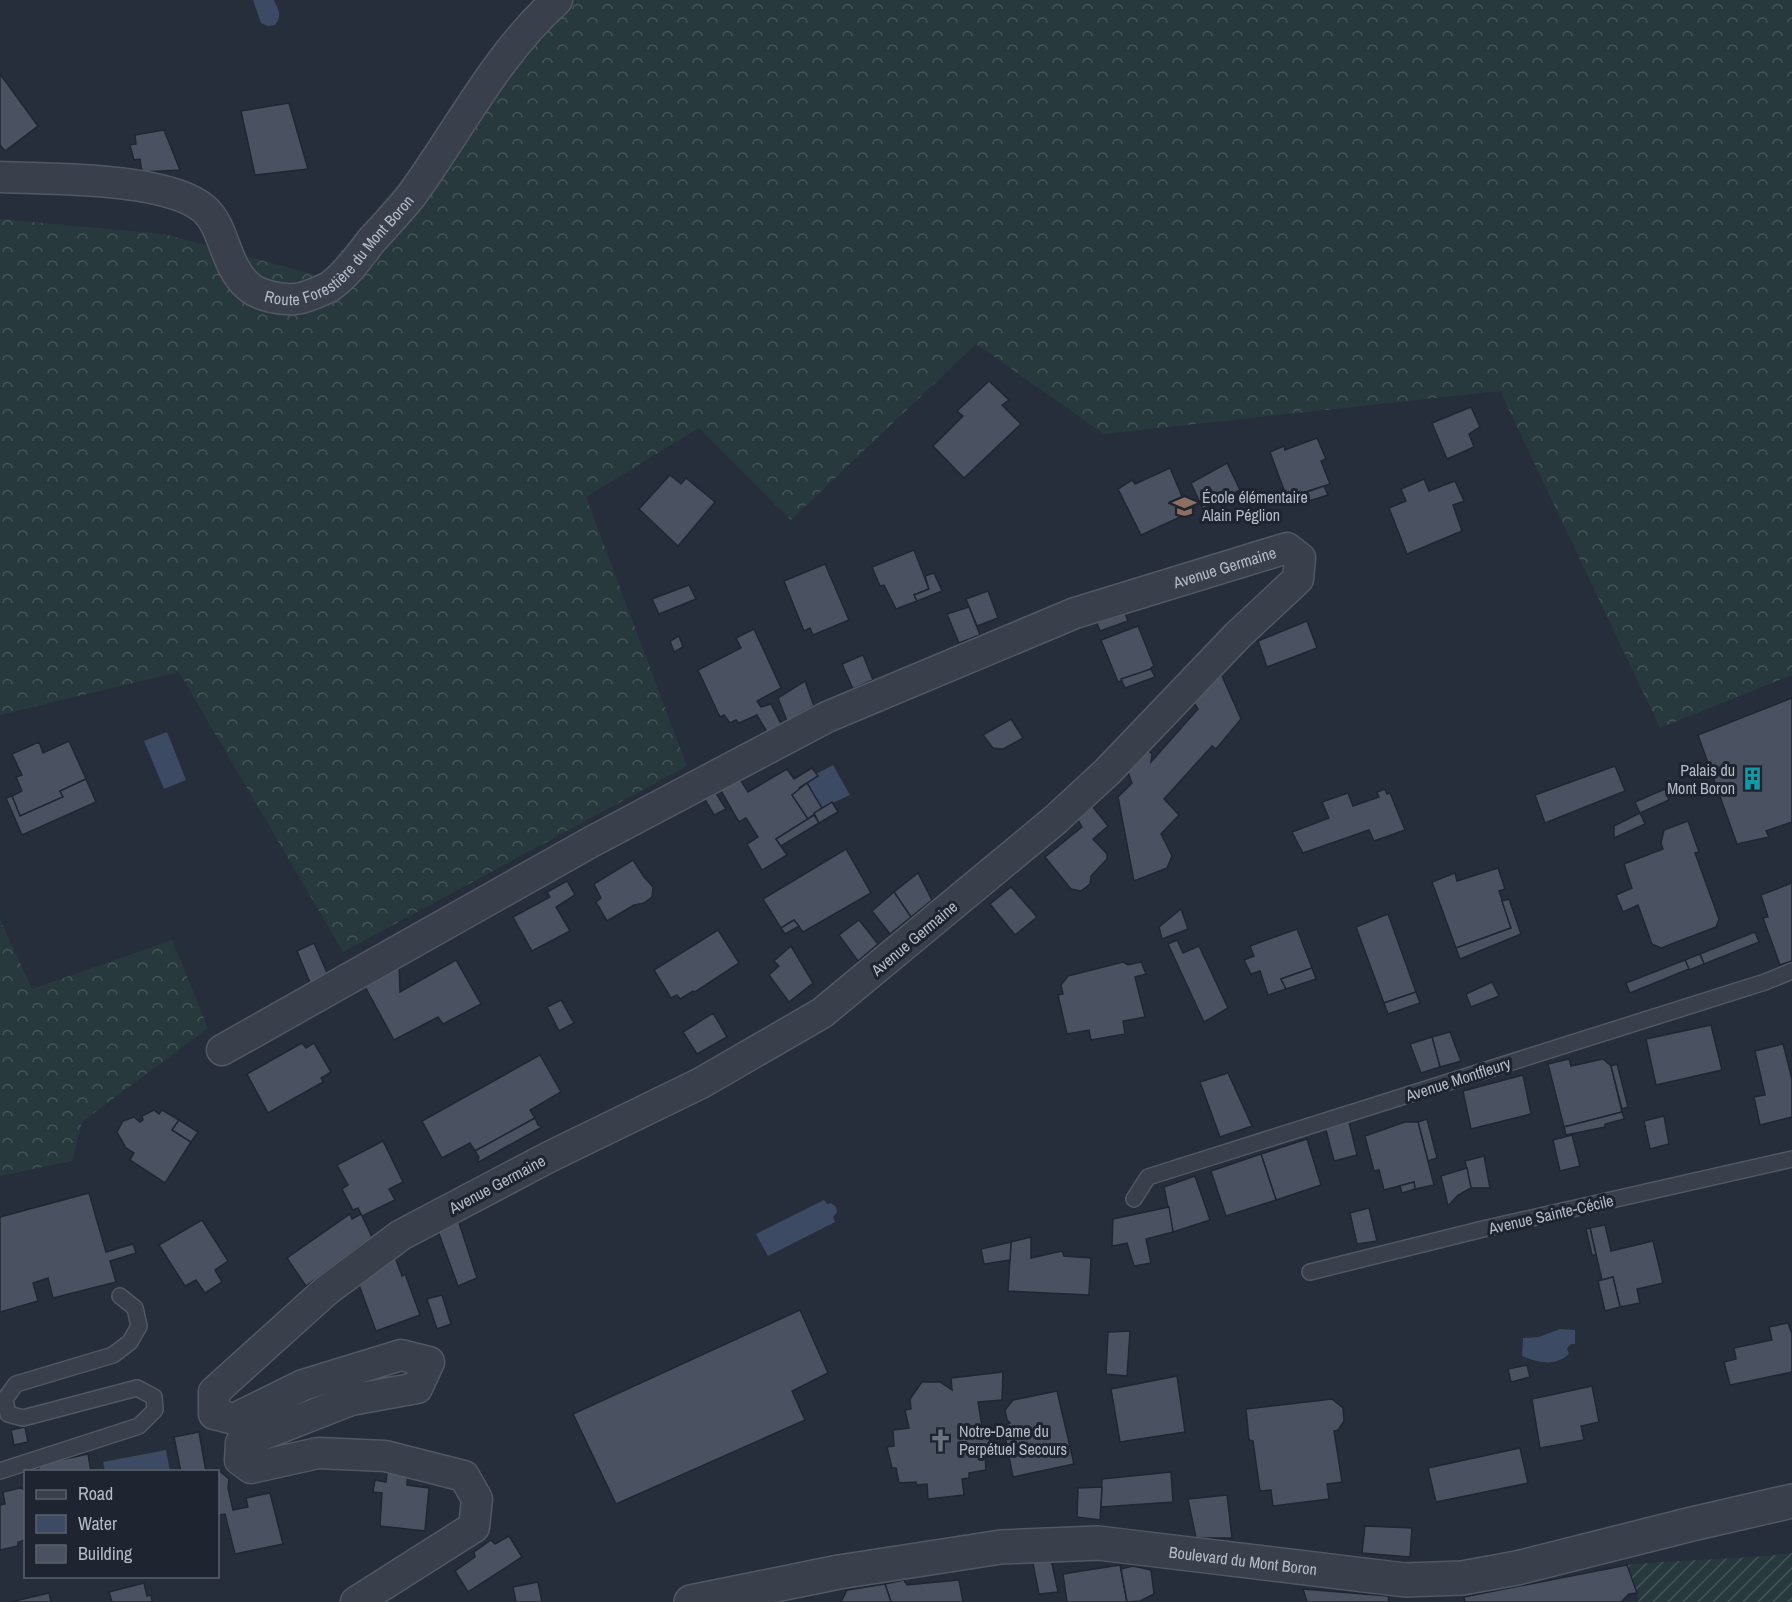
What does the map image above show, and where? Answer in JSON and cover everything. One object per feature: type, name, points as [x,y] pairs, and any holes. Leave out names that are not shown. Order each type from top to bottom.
[{"type":"street","name":"Route Forestière du Mont Boron","points":[[0,177],[130,185],[164,190],[187,198],[204,209],[215,224],[233,269],[247,286],[258,294],[297,300],[332,285],[410,197],[511,48],[557,0]]},
{"type":"street","name":"Avenue Germaine","points":[[222,1050],[591,842],[827,717],[1075,613],[1287,549],[1300,558],[1298,579],[1238,635],[1107,772],[1055,820],[822,1013],[701,1083],[549,1157],[401,1235],[327,1290],[214,1392],[214,1414],[234,1419],[303,1385],[401,1355],[429,1362],[417,1388],[351,1400],[242,1443],[240,1460],[251,1468],[318,1452],[385,1456],[464,1476],[477,1499],[474,1527],[356,1602]]},
{"type":"street","name":"Boulevard du Mont Boron","points":[[691,1602],[839,1572],[1001,1547],[1098,1543],[1405,1580],[1462,1578],[1517,1568],[1792,1501]]},
{"type":"lane","name":"Avenue Montfleury","points":[[1134,1199],[1148,1177],[1765,982],[1792,970]]},
{"type":"lane","name":"Avenue Sainte-Cécile","points":[[1310,1272],[1482,1229],[1792,1159]]},
{"type":"lane","points":[[0,1471],[139,1426],[155,1410],[154,1397],[137,1388],[23,1418],[8,1414],[5,1399],[16,1383],[113,1355],[130,1342],[139,1326],[135,1308],[120,1296]]},
{"type":"green space","points":[[554,0],[1792,0],[1792,675],[1660,728],[1500,391],[1104,434],[976,344],[791,520],[699,428],[586,497],[687,766],[343,952],[179,672],[0,715],[0,219],[164,234],[320,276]]},
{"type":"green space","points":[[0,919],[32,989],[172,940],[208,1028],[82,1122],[72,1161],[0,1176]]},
{"type":"green space","points":[[1792,1553],[1792,1602],[1639,1602],[1627,1565],[1751,1557]]},
{"type":"water","points":[[253,0],[274,0],[279,15],[275,25],[268,26],[261,23]]},
{"type":"water","points":[[167,732],[186,780],[164,789],[144,741]]},
{"type":"water","points":[[833,765],[850,795],[822,808],[807,783],[818,776],[816,774]]},
{"type":"water","points":[[824,1200],[827,1204],[831,1203],[836,1207],[837,1212],[833,1217],[835,1222],[768,1256],[756,1234]]},
{"type":"water","points":[[1560,1329],[1575,1330],[1575,1344],[1567,1348],[1569,1354],[1552,1362],[1522,1356],[1523,1338],[1539,1337]]},
{"type":"water","points":[[166,1450],[170,1470],[105,1470],[103,1462]]},
{"type":"building","points":[[0,74],[38,126],[5,151],[0,145]]},
{"type":"building","points":[[289,103],[308,169],[255,175],[241,111]]},
{"type":"building","points":[[164,130],[180,170],[142,172],[140,159],[134,160],[130,145],[136,144],[135,135]]},
{"type":"building","points":[[989,381],[1009,400],[1002,405],[1021,424],[964,478],[933,446],[963,416],[957,411]]},
{"type":"building","points":[[1471,407],[1480,427],[1469,434],[1474,447],[1447,459],[1432,423]]},
{"type":"building","points":[[1317,438],[1326,459],[1321,461],[1330,484],[1287,498],[1270,452],[1284,446],[1285,450]]},
{"type":"building","points":[[1227,463],[1240,490],[1203,509],[1191,483]]},
{"type":"building","points":[[1170,468],[1189,513],[1141,535],[1118,489],[1132,480],[1135,484]]},
{"type":"building","points":[[670,475],[681,484],[686,478],[715,502],[678,546],[639,509]]},
{"type":"building","points":[[1424,479],[1429,491],[1455,481],[1464,501],[1453,505],[1462,531],[1407,554],[1389,508],[1406,501],[1401,489]]},
{"type":"building","points":[[1324,486],[1328,495],[1296,505],[1293,497]]},
{"type":"building","points":[[914,550],[929,589],[914,595],[917,601],[896,609],[884,585],[880,586],[872,567]]},
{"type":"building","points":[[825,564],[849,620],[813,635],[810,628],[804,631],[784,581]]},
{"type":"building","points":[[934,573],[942,591],[917,601],[914,595],[929,589],[925,576]]},
{"type":"building","points":[[689,585],[696,599],[659,614],[652,599]]},
{"type":"building","points":[[988,591],[998,618],[977,626],[966,599]]},
{"type":"building","points":[[969,607],[980,635],[959,643],[947,614]]},
{"type":"building","points":[[1124,611],[1128,621],[1100,631],[1096,621]]},
{"type":"building","points":[[1307,621],[1317,648],[1267,667],[1258,641]]},
{"type":"building","points":[[1138,626],[1154,666],[1118,682],[1101,640]]},
{"type":"building","points":[[754,629],[781,688],[757,701],[761,707],[771,704],[781,724],[767,732],[757,715],[739,723],[736,720],[730,723],[724,715],[720,717],[698,670],[741,648],[736,638]]},
{"type":"building","points":[[679,636],[683,647],[674,652],[670,641]]},
{"type":"building","points":[[863,655],[873,680],[853,689],[842,664]]},
{"type":"building","points":[[1218,667],[1241,719],[1216,749],[1212,746],[1164,799],[1179,815],[1161,834],[1172,856],[1167,868],[1134,881],[1118,797],[1132,783],[1126,767],[1144,747],[1152,754],[1151,762],[1198,709],[1190,697]]},
{"type":"building","points":[[1151,669],[1155,677],[1125,688],[1121,679]]},
{"type":"building","points":[[805,681],[814,706],[787,721],[778,698]]},
{"type":"building","name":"Palais du Mont Boron","points":[[1792,698],[1792,822],[1766,831],[1769,837],[1737,844],[1698,735]]},
{"type":"building","points":[[1011,719],[1023,738],[1003,749],[993,748],[983,735]]},
{"type":"building","points":[[69,741],[86,779],[60,791],[63,797],[20,816],[12,796],[22,791],[16,777],[22,775],[12,754],[39,742],[43,753]]},
{"type":"building","points":[[1615,766],[1625,791],[1545,823],[1535,795]]},
{"type":"building","points":[[812,768],[818,776],[792,795],[808,819],[776,839],[787,855],[762,870],[747,844],[758,837],[746,818],[739,822],[719,787],[738,776],[748,792],[787,769],[794,779]]},
{"type":"building","points":[[86,779],[96,802],[22,835],[6,798],[12,796],[20,816],[63,797],[60,791]]},
{"type":"building","points":[[807,783],[822,808],[808,819],[792,795]]},
{"type":"building","points":[[1385,789],[1387,794],[1390,793],[1405,830],[1374,841],[1369,830],[1303,853],[1292,832],[1329,818],[1322,802],[1348,793],[1353,806],[1379,797],[1377,792]]},
{"type":"building","points":[[1665,789],[1669,800],[1640,813],[1635,802]]},
{"type":"building","points":[[714,790],[726,809],[714,815],[703,796]]},
{"type":"building","points":[[832,802],[838,812],[819,823],[814,813]]},
{"type":"building","points":[[1092,806],[1108,826],[1093,839],[1107,854],[1107,859],[1091,876],[1090,884],[1081,891],[1071,889],[1045,857],[1082,827],[1077,818]]},
{"type":"building","points":[[1640,813],[1645,824],[1614,838],[1614,826]]},
{"type":"building","points":[[814,815],[819,823],[781,846],[776,839]]},
{"type":"building","points":[[1688,821],[1699,852],[1695,853],[1719,919],[1716,927],[1661,948],[1652,944],[1638,905],[1623,912],[1616,895],[1632,888],[1624,864],[1663,849],[1661,843],[1664,830]]},
{"type":"building","points":[[846,849],[871,893],[803,932],[794,920],[781,928],[763,899]]},
{"type":"building","points":[[633,860],[653,887],[652,897],[607,921],[596,902],[601,898],[594,884]]},
{"type":"building","points":[[1498,868],[1505,889],[1499,891],[1511,928],[1456,948],[1432,882],[1455,873],[1457,881]]},
{"type":"building","points":[[918,873],[932,900],[911,917],[894,892]]},
{"type":"building","points":[[567,881],[575,895],[556,907],[570,931],[532,951],[513,917],[550,897],[547,892]]},
{"type":"building","points":[[1792,883],[1792,961],[1780,965],[1763,918],[1768,917],[1761,895]]},
{"type":"building","points":[[1011,887],[1037,917],[1015,935],[990,904]]},
{"type":"building","points":[[894,892],[911,917],[890,934],[872,911]]},
{"type":"building","points":[[1509,899],[1521,934],[1460,959],[1456,948],[1511,928],[1502,901]]},
{"type":"building","points":[[1181,909],[1188,929],[1162,939],[1159,927]]},
{"type":"building","points":[[1388,914],[1416,992],[1384,1003],[1356,927]]},
{"type":"building","points":[[794,920],[799,926],[785,934],[781,928]]},
{"type":"building","points":[[859,920],[878,944],[858,961],[839,935]]},
{"type":"building","points":[[1297,929],[1312,968],[1281,979],[1286,989],[1268,995],[1260,971],[1251,974],[1244,960],[1254,956],[1250,946]]},
{"type":"building","points":[[718,930],[739,963],[695,992],[680,999],[677,995],[671,998],[654,970]]},
{"type":"building","points":[[1755,932],[1759,942],[1704,964],[1700,954]]},
{"type":"building","points":[[1177,940],[1183,953],[1199,946],[1228,1008],[1204,1022],[1168,944]]},
{"type":"building","points":[[314,943],[328,975],[311,985],[297,951]]},
{"type":"building","points":[[791,946],[813,983],[789,1002],[769,975],[779,966],[774,961]]},
{"type":"building","points":[[1700,954],[1704,964],[1689,970],[1685,960]]},
{"type":"building","points":[[456,960],[481,1004],[443,1024],[438,1017],[394,1040],[363,983],[399,963],[400,992]]},
{"type":"building","points":[[1685,960],[1689,969],[1630,993],[1626,983]]},
{"type":"building","points":[[1123,962],[1128,965],[1141,962],[1146,974],[1135,977],[1145,1017],[1123,1021],[1125,1034],[1091,1040],[1089,1030],[1067,1034],[1058,995],[1063,994],[1061,985],[1068,976]]},
{"type":"building","points":[[1312,968],[1316,979],[1286,989],[1281,979]]},
{"type":"building","points":[[1492,982],[1499,996],[1471,1007],[1466,994]]},
{"type":"building","points":[[1416,992],[1420,1003],[1388,1014],[1384,1003]]},
{"type":"building","points":[[561,1000],[574,1023],[559,1031],[547,1007]]},
{"type":"building","points":[[713,1013],[727,1037],[697,1054],[683,1032]]},
{"type":"building","points":[[1711,1025],[1722,1070],[1656,1085],[1646,1039]]},
{"type":"building","points":[[1450,1032],[1461,1061],[1440,1067],[1432,1037]]},
{"type":"building","points":[[1432,1037],[1440,1067],[1421,1073],[1410,1044]]},
{"type":"building","points":[[302,1043],[306,1048],[314,1043],[331,1072],[321,1078],[323,1082],[268,1113],[247,1074]]},
{"type":"building","points":[[1783,1044],[1792,1079],[1792,1117],[1760,1125],[1754,1097],[1765,1095],[1755,1051]]},
{"type":"building","points":[[540,1055],[561,1092],[530,1110],[535,1118],[475,1151],[470,1143],[442,1158],[422,1121]]},
{"type":"building","points":[[1569,1059],[1571,1066],[1603,1059],[1611,1066],[1622,1112],[1564,1127],[1548,1064]]},
{"type":"building","points":[[1617,1064],[1628,1107],[1622,1109],[1611,1066]]},
{"type":"building","points":[[1228,1073],[1252,1126],[1220,1137],[1200,1082]]},
{"type":"building","points":[[1523,1075],[1531,1114],[1471,1129],[1463,1091]]},
{"type":"building","points":[[154,1110],[159,1114],[162,1110],[179,1120],[172,1130],[191,1142],[165,1183],[130,1160],[134,1153],[126,1148],[117,1132],[123,1121],[134,1117],[140,1122],[143,1120],[142,1116]]},
{"type":"building","points":[[1622,1112],[1624,1119],[1605,1124],[1605,1127],[1566,1135],[1564,1127]]},
{"type":"building","points":[[1664,1116],[1669,1144],[1650,1149],[1644,1121]]},
{"type":"building","points":[[535,1118],[538,1125],[542,1127],[477,1163],[479,1157],[475,1151]]},
{"type":"building","points":[[1348,1118],[1357,1155],[1334,1161],[1325,1126]]},
{"type":"building","points":[[1427,1119],[1437,1158],[1428,1161],[1418,1122]]},
{"type":"building","points":[[179,1120],[198,1132],[191,1142],[172,1130]]},
{"type":"building","points":[[1405,1122],[1418,1122],[1434,1185],[1415,1189],[1414,1182],[1384,1190],[1379,1170],[1374,1171],[1365,1136]]},
{"type":"building","points":[[1572,1135],[1580,1166],[1560,1171],[1553,1140]]},
{"type":"building","points":[[1307,1139],[1321,1185],[1276,1200],[1261,1154]]},
{"type":"building","points":[[383,1141],[403,1182],[389,1189],[395,1200],[362,1216],[358,1208],[353,1210],[342,1189],[348,1185],[337,1165]]},
{"type":"building","points":[[1261,1154],[1276,1200],[1226,1216],[1211,1171]]},
{"type":"building","points":[[1484,1156],[1490,1188],[1471,1188],[1465,1161]]},
{"type":"building","points":[[1467,1168],[1471,1188],[1458,1195],[1448,1206],[1441,1176]]},
{"type":"building","points":[[1195,1176],[1210,1220],[1173,1232],[1164,1187]]},
{"type":"building","points":[[1414,1182],[1415,1189],[1402,1193],[1400,1186]]},
{"type":"building","points":[[89,1193],[106,1252],[133,1244],[136,1253],[110,1261],[116,1282],[53,1298],[48,1278],[33,1283],[38,1301],[0,1312],[0,1217]]},
{"type":"building","points":[[1169,1207],[1173,1232],[1146,1239],[1151,1263],[1134,1266],[1127,1243],[1112,1246],[1113,1219]]},
{"type":"building","points":[[1369,1208],[1377,1241],[1357,1244],[1350,1213]]},
{"type":"building","points":[[350,1214],[352,1219],[361,1214],[372,1237],[306,1286],[287,1258]]},
{"type":"building","points":[[202,1220],[228,1261],[215,1270],[222,1282],[205,1293],[196,1280],[185,1286],[159,1245]]},
{"type":"building","points":[[458,1220],[477,1278],[458,1286],[438,1231]]},
{"type":"building","points":[[1605,1225],[1611,1251],[1653,1241],[1663,1283],[1637,1289],[1640,1303],[1620,1307],[1613,1277],[1602,1280],[1590,1228]]},
{"type":"building","points":[[1590,1228],[1596,1255],[1592,1255],[1586,1229]]},
{"type":"building","points":[[1031,1237],[1031,1258],[1062,1251],[1064,1256],[1091,1258],[1089,1295],[1008,1291],[1011,1242]]},
{"type":"building","points":[[1011,1242],[1010,1260],[984,1264],[981,1249]]},
{"type":"building","points":[[395,1257],[402,1276],[405,1274],[420,1315],[376,1331],[359,1285]]},
{"type":"building","points":[[1613,1277],[1620,1307],[1605,1311],[1598,1281]]},
{"type":"building","points":[[442,1295],[451,1324],[437,1329],[427,1299]]},
{"type":"building","points":[[800,1310],[828,1373],[792,1391],[805,1420],[616,1504],[573,1414]]},
{"type":"building","points":[[1788,1323],[1792,1334],[1792,1372],[1730,1385],[1724,1362],[1736,1359],[1734,1348],[1772,1340],[1769,1327]]},
{"type":"building","points":[[1130,1331],[1127,1376],[1106,1374],[1108,1332]]},
{"type":"building","points":[[1527,1365],[1530,1377],[1511,1382],[1508,1369]]},
{"type":"building","name":"Notre-Dame du Perpétuel Secours","points":[[1003,1372],[1002,1400],[978,1402],[983,1433],[988,1433],[992,1456],[985,1457],[986,1470],[969,1473],[969,1478],[962,1479],[964,1495],[928,1499],[927,1484],[899,1483],[896,1468],[892,1468],[887,1447],[894,1446],[893,1430],[909,1428],[905,1410],[911,1409],[910,1399],[922,1382],[940,1382],[952,1390],[951,1378]]},
{"type":"building","points":[[1177,1376],[1185,1432],[1120,1442],[1111,1389]]},
{"type":"building","points":[[1592,1386],[1599,1422],[1581,1426],[1584,1440],[1540,1448],[1532,1399]]},
{"type":"building","points":[[1057,1391],[1074,1464],[1013,1477],[1003,1426],[1010,1423],[1005,1410],[1013,1400]]},
{"type":"building","points":[[1332,1399],[1343,1408],[1344,1421],[1338,1430],[1334,1431],[1342,1482],[1327,1484],[1329,1499],[1273,1506],[1271,1490],[1260,1491],[1253,1441],[1249,1440],[1246,1409]]},
{"type":"building","points":[[25,1427],[28,1442],[14,1445],[11,1430]]},
{"type":"building","points":[[199,1432],[206,1470],[181,1470],[174,1437]]},
{"type":"building","points":[[1520,1448],[1528,1483],[1436,1502],[1428,1468]]},
{"type":"building","points":[[88,1454],[91,1470],[38,1470],[41,1464]]},
{"type":"building","points":[[388,1466],[408,1469],[407,1485],[429,1488],[425,1531],[380,1526],[382,1493],[373,1492],[375,1480],[386,1482]]},
{"type":"building","points":[[219,1471],[229,1479],[228,1488],[233,1510],[248,1507],[246,1498],[270,1493],[283,1544],[235,1554],[225,1514],[219,1515]]},
{"type":"building","points":[[1171,1472],[1173,1502],[1101,1507],[1102,1479]]},
{"type":"building","points":[[1102,1487],[1100,1520],[1077,1517],[1078,1488]]},
{"type":"building","points":[[20,1488],[24,1489],[24,1540],[18,1542],[18,1546],[0,1550],[0,1505],[5,1504],[3,1492]]},
{"type":"building","points":[[1227,1495],[1232,1538],[1196,1538],[1188,1499]]},
{"type":"building","points":[[1365,1526],[1412,1528],[1410,1557],[1362,1553]]},
{"type":"building","points":[[509,1536],[522,1557],[468,1592],[455,1571],[475,1557],[474,1552],[491,1540],[495,1544]]},
{"type":"building","points":[[1032,1559],[1051,1559],[1058,1592],[1039,1594]]},
{"type":"building","points":[[1120,1565],[1127,1602],[1067,1602],[1063,1574]]},
{"type":"building","points":[[1627,1565],[1637,1593],[1629,1594],[1621,1602],[1465,1602],[1464,1597]]},
{"type":"building","points":[[1133,1566],[1151,1570],[1154,1594],[1140,1601],[1127,1602],[1121,1569]]},
{"type":"building","points":[[904,1580],[907,1585],[959,1580],[963,1602],[891,1602],[885,1584]]},
{"type":"building","points":[[538,1582],[542,1602],[516,1602],[513,1587]]},
{"type":"building","points":[[144,1583],[147,1596],[151,1595],[152,1602],[112,1602],[109,1592]]},
{"type":"building","points":[[885,1584],[891,1602],[841,1602],[847,1590]]},
{"type":"building","points":[[1303,1589],[1388,1596],[1389,1602],[1307,1602]]},
{"type":"building","points":[[49,1593],[51,1602],[11,1602]]},
{"type":"place","name":"École élémentaire Alain Péglion","points":[[1184,506]]},
{"type":"place","name":"Palais du Mont Boron","points":[[1753,779]]},
{"type":"place","name":"Notre-Dame du Perpétuel Secours","points":[[941,1440]]}]
